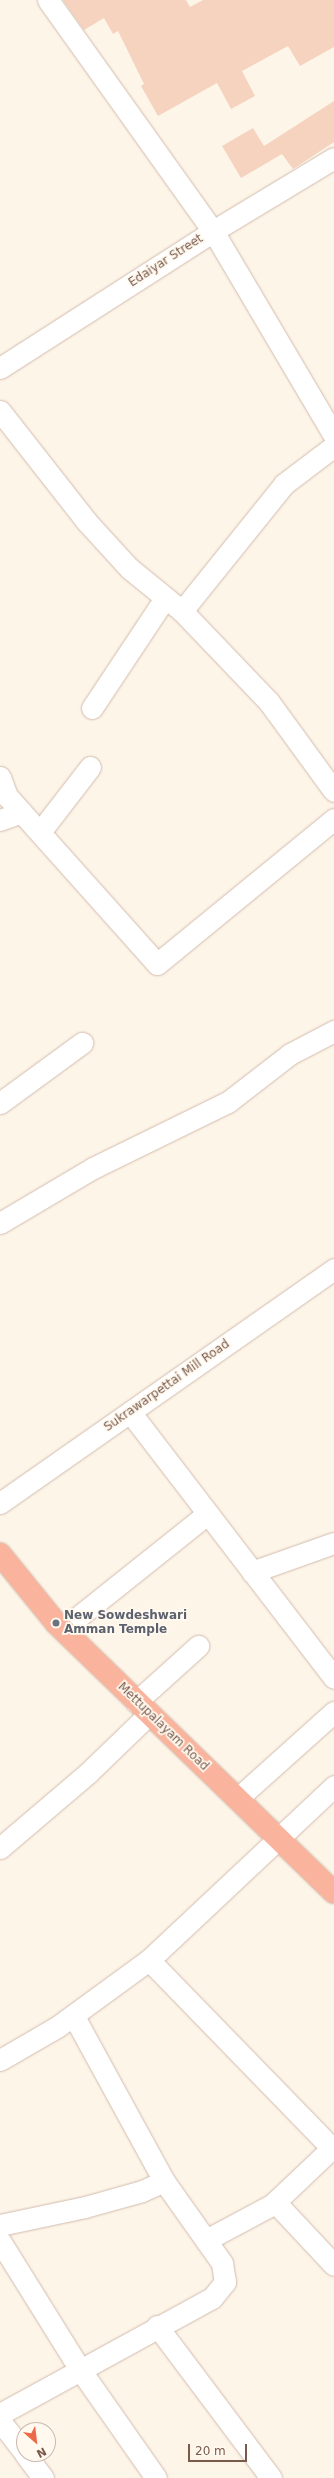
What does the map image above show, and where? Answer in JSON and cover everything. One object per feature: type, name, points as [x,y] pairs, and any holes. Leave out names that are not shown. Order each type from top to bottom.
[{"type":"highway","name":"Mettupalayam Road","points":[[0,1554],[63,1629],[334,1892]]},
{"type":"street","points":[[48,0],[213,231],[334,436]]},
{"type":"street","name":"Edaiyar Street","points":[[0,368],[213,231],[334,158]]},
{"type":"street","points":[[0,411],[87,522],[129,568],[182,611],[269,702],[334,791]]},
{"type":"street","points":[[182,611],[284,484],[334,446]]},
{"type":"street","points":[[92,708],[165,598]]},
{"type":"street","points":[[40,832],[90,767]]},
{"type":"street","points":[[0,777],[7,796],[157,964],[334,819]]},
{"type":"street","points":[[0,820],[22,812]]},
{"type":"street","points":[[0,1223],[93,1168],[228,1102],[290,1054],[334,1031]]},
{"type":"street","points":[[0,1103],[82,1043]]},
{"type":"street","name":"Sukrawarpettai Mill Road","points":[[0,1503],[334,1269]]},
{"type":"street","points":[[130,1412],[334,1678]]},
{"type":"street","points":[[63,1629],[207,1514]]},
{"type":"street","points":[[252,1572],[334,1543]]},
{"type":"street","points":[[0,1848],[88,1774],[143,1708],[198,1646]]},
{"type":"street","points":[[238,1798],[334,1712]]},
{"type":"street","points":[[0,2060],[73,2015],[149,1960],[334,1786]]},
{"type":"street","points":[[149,1960],[332,2148],[275,2203],[206,2240]]},
{"type":"street","points":[[0,2414],[79,2368],[212,2298],[225,2282],[222,2263],[164,2181],[73,2015]]},
{"type":"street","points":[[0,2225],[85,2207],[142,2191],[164,2181]]},
{"type":"street","points":[[275,2203],[334,2266]]},
{"type":"street","points":[[0,2241],[79,2368],[156,2478]]},
{"type":"street","points":[[157,2326],[271,2478]]},
{"type":"street","points":[[0,2421],[16,2441]]},
{"type":"street","points":[[31,2462],[43,2478]]},
{"type":"building","points":[[63,0],[186,0],[190,7],[203,0],[334,0],[334,47],[300,66],[288,46],[242,71],[255,96],[231,109],[217,83],[158,116],[141,86],[144,84],[118,31],[113,34],[104,18],[84,30]]},
{"type":"building","points":[[334,101],[334,142],[293,169],[282,154],[241,178],[222,146],[253,128],[264,146]]},
{"type":"place","name":"New Sowdeshwari Amman Temple","points":[[56,1623]]}]
